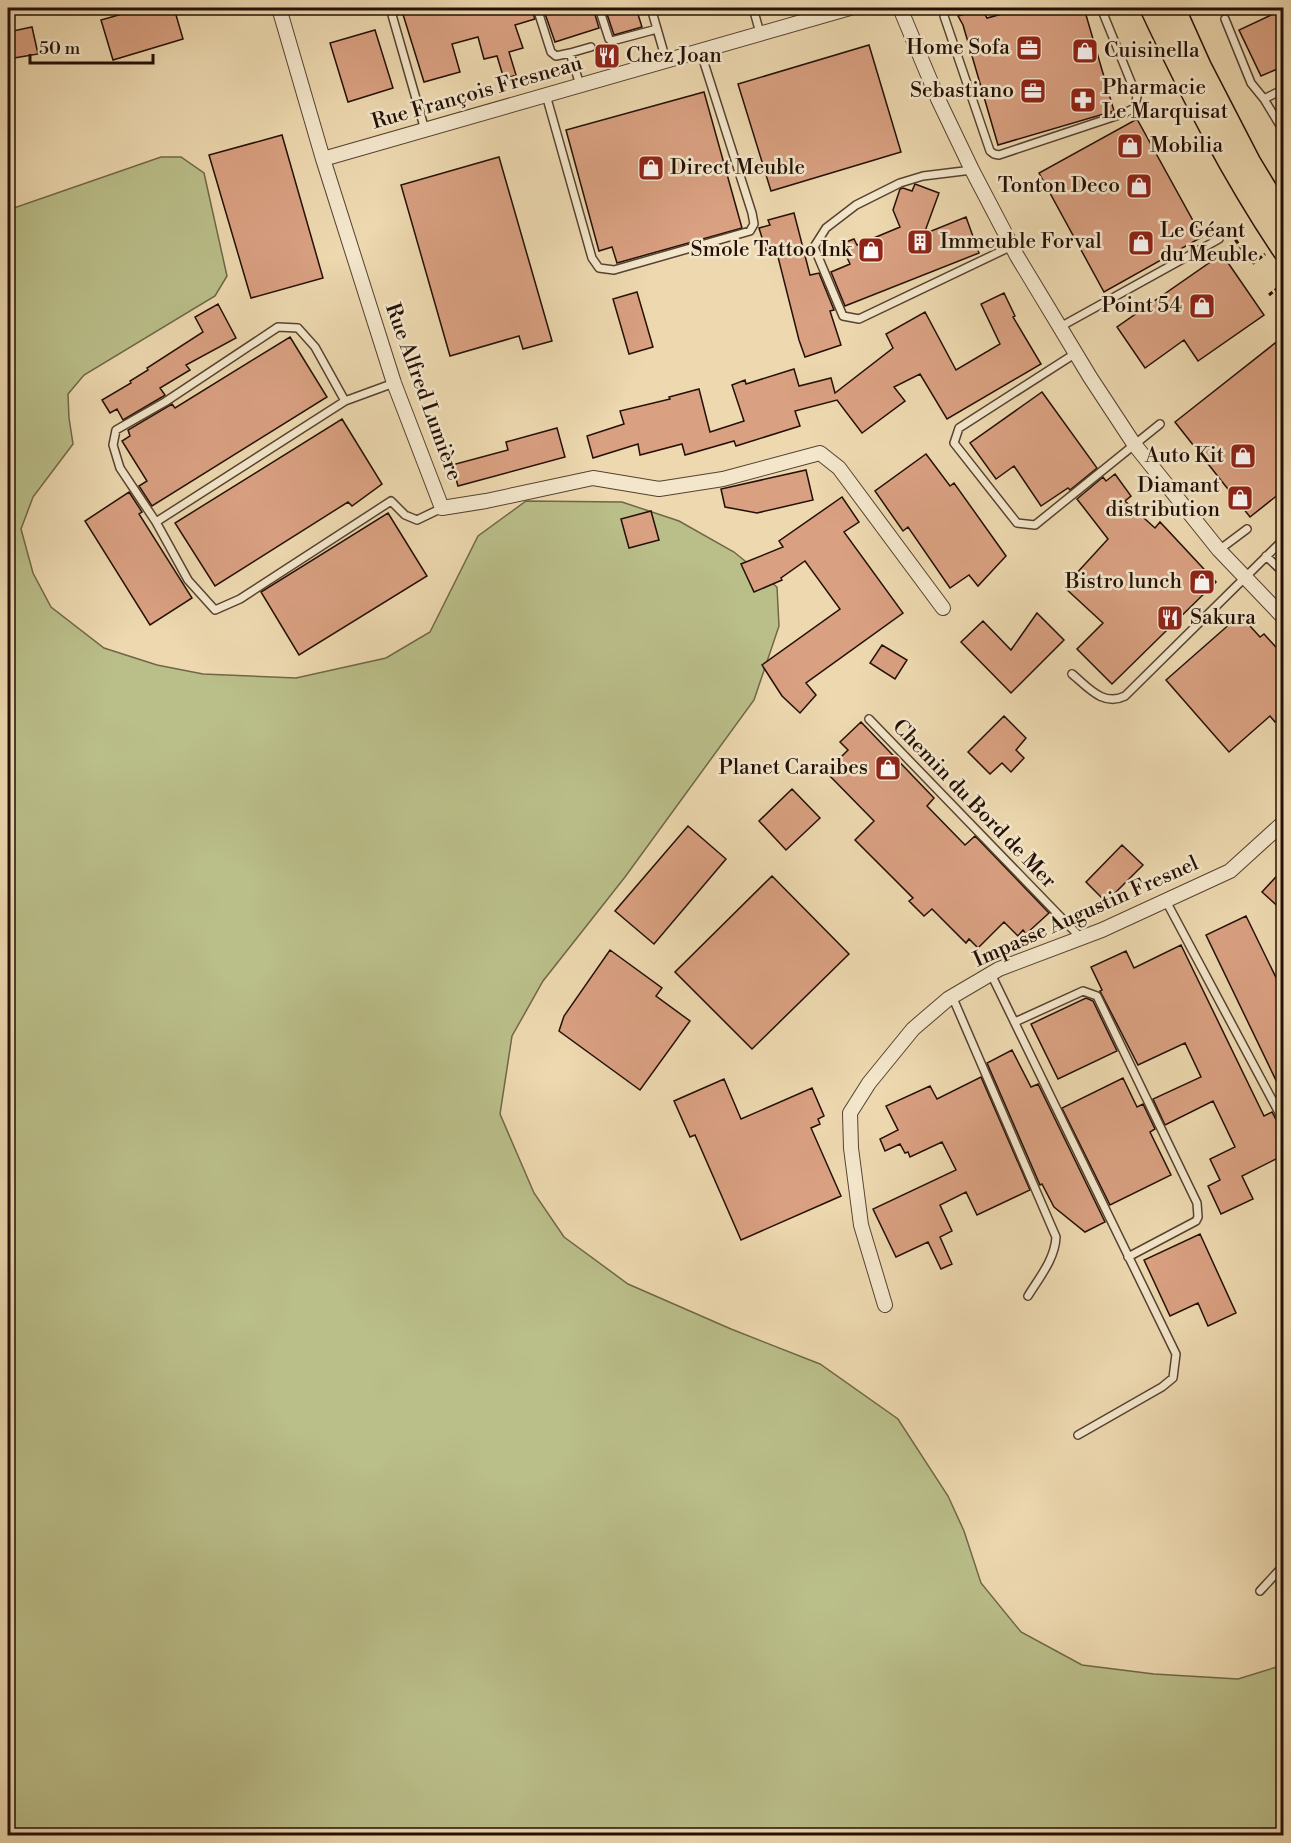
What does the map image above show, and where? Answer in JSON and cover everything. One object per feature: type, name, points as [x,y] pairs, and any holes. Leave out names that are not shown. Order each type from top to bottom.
[{"type":"main road","points":[[1150,8],[1202,112],[1281,248]]},
{"type":"main road","points":[[1174,8],[1205,76],[1250,163],[1284,219]]},
{"type":"street","name":"Rue Alfred Lumière","points":[[279,8],[394,383],[442,508],[593,478],[659,489],[723,479],[820,453],[839,468],[943,608]]},
{"type":"street","name":"Rue François Fresneau","points":[[324,159],[850,8]]},
{"type":"street","points":[[900,8],[938,99],[972,170],[1012,246],[1076,353],[1134,444],[1219,550],[1284,618]]},
{"type":"street","name":"Impasse Augustin Fresnel","points":[[885,1305],[861,1225],[851,1148],[850,1113],[869,1083],[913,1029],[952,996],[992,974],[1081,938],[1230,871],[1284,822]]},
{"type":"lane","points":[[390,8],[425,130]]},
{"type":"lane","points":[[537,8],[551,52],[556,56],[591,47]]},
{"type":"lane","points":[[599,8],[609,39],[612,41],[657,29]]},
{"type":"lane","points":[[651,8],[666,60]]},
{"type":"lane","points":[[753,8],[760,33]]},
{"type":"lane","points":[[946,8],[944,16],[990,150],[994,154],[999,154],[1134,108],[1137,97],[1101,8]]},
{"type":"lane","points":[[1225,19],[1251,83],[1264,99],[1284,132]]},
{"type":"lane","points":[[546,95],[592,258],[599,268],[614,270],[750,231],[754,224],[752,213],[700,50]]},
{"type":"lane","points":[[570,53],[580,85]]},
{"type":"lane","points":[[1264,99],[1284,89]]},
{"type":"lane","points":[[972,170],[923,176],[900,183],[856,205],[826,228],[814,247],[843,316],[859,319],[1012,246]]},
{"type":"lane","points":[[1060,327],[1219,239]]},
{"type":"lane","points":[[345,401],[315,347],[298,328],[278,327],[165,402],[116,430],[113,445],[120,468],[156,522],[188,580],[215,610],[240,599],[391,501],[405,516],[417,520],[442,508]]},
{"type":"lane","points":[[1076,353],[959,428],[954,443],[1017,523],[1035,525],[1160,424]]},
{"type":"lane","points":[[156,522],[345,401],[394,383]]},
{"type":"lane","points":[[1219,550],[1246,529]]},
{"type":"lane","points":[[1072,674],[1097,695],[1108,700],[1118,700],[1125,696],[1284,539]]},
{"type":"lane","points":[[1266,556],[1284,573]]},
{"type":"lane","name":"Chemin du Bord de Mer","points":[[869,719],[1081,938]]},
{"type":"lane","points":[[1166,901],[1284,1122]]},
{"type":"lane","points":[[992,974],[1176,1354],[1173,1377],[1162,1387],[1078,1435]]},
{"type":"lane","points":[[1015,1022],[1083,991],[1097,996],[1197,1203],[1196,1221],[1128,1257]]},
{"type":"lane","points":[[952,996],[1056,1237],[1048,1264],[1028,1296]]},
{"type":"lane","points":[[1260,1591],[1284,1565]]},
{"type":"path","points":[[1219,239],[1229,236],[1235,238],[1252,264],[1281,248]]},
{"type":"path","points":[[1269,295],[1284,283]]},
{"type":"green space","points":[[161,157],[181,157],[204,173],[227,276],[215,296],[84,375],[68,394],[73,444],[33,497],[21,529],[33,573],[51,607],[104,648],[157,665],[203,674],[296,678],[386,658],[430,632],[478,536],[526,501],[622,502],[679,521],[734,552],[777,587],[779,626],[754,700],[625,877],[543,981],[512,1036],[500,1114],[534,1193],[564,1237],[628,1284],[731,1329],[820,1364],[898,1419],[948,1496],[964,1531],[981,1583],[1021,1632],[1082,1665],[1154,1674],[1238,1679],[1283,1665],[1283,1835],[8,1835],[8,210]]},
{"type":"building","points":[[143,8],[174,8],[183,39],[113,60],[101,20]]},
{"type":"building","points":[[401,8],[531,8],[535,19],[515,25],[523,48],[509,52],[516,75],[504,79],[497,56],[484,59],[478,37],[452,44],[460,72],[424,82]]},
{"type":"building","points":[[543,8],[593,8],[599,28],[555,42]]},
{"type":"building","points":[[605,8],[636,8],[642,27],[614,35]]},
{"type":"building","points":[[1024,8],[1084,8],[1114,111],[998,145],[963,25],[958,16],[982,9],[987,18]]},
{"type":"building","points":[[1284,9],[1284,66],[1261,76],[1239,30]]},
{"type":"building","points":[[32,27],[38,54],[8,59],[8,32]]},
{"type":"building","points":[[375,30],[393,88],[348,102],[330,43]]},
{"type":"building","points":[[869,45],[901,152],[771,191],[738,84]]},
{"type":"building","name":"Direct Meuble","points":[[704,92],[742,228],[617,263],[612,247],[599,251],[566,130]]},
{"type":"building","points":[[1137,119],[1202,237],[1104,292],[1039,173]]},
{"type":"building","points":[[282,135],[323,278],[251,298],[209,155]]},
{"type":"building","points":[[499,157],[552,341],[523,349],[519,336],[450,356],[401,185]]},
{"type":"building","name":"Immeuble Forval","points":[[915,184],[939,193],[924,234],[966,217],[979,253],[845,306],[831,272],[850,264],[841,244],[854,239],[857,245],[900,227],[893,210],[900,189],[912,191]]},
{"type":"building","points":[[794,213],[810,275],[819,273],[834,310],[830,311],[841,345],[805,357],[776,249],[766,251],[759,228],[770,225],[768,220]]},
{"type":"building","name":"Point 54","points":[[1222,254],[1264,315],[1198,361],[1184,340],[1145,368],[1117,327]]},
{"type":"building","points":[[637,292],[653,347],[629,354],[613,299]]},
{"type":"building","points":[[1004,293],[1015,316],[1013,317],[1041,364],[947,419],[920,374],[894,387],[905,401],[862,433],[837,400],[795,411],[800,426],[736,446],[734,441],[685,455],[682,444],[640,455],[638,444],[593,458],[587,436],[624,424],[620,411],[670,399],[669,397],[699,389],[710,432],[744,421],[732,385],[745,380],[746,384],[794,369],[799,386],[831,378],[835,393],[893,348],[886,334],[925,312],[956,370],[1000,344],[981,304]]},
{"type":"building","points":[[218,304],[236,338],[186,365],[190,370],[160,388],[165,395],[162,397],[123,420],[117,409],[110,413],[102,400],[131,383],[130,381],[148,370],[147,368],[203,332],[195,317]]},
{"type":"building","name":"Auto Kit","points":[[1284,336],[1284,490],[1250,517],[1175,422]]},
{"type":"building","points":[[290,337],[327,397],[152,506],[139,486],[147,481],[122,441],[130,436],[128,430],[172,404],[175,408]]},
{"type":"building","points":[[1042,392],[1097,468],[1070,490],[1068,488],[1041,506],[1014,466],[996,479],[970,443]]},
{"type":"building","points":[[342,419],[382,484],[352,506],[348,502],[215,586],[175,523]]},
{"type":"building","points":[[557,428],[565,457],[458,486],[452,465],[508,450],[506,442]]},
{"type":"building","points":[[926,454],[950,486],[954,483],[1006,556],[978,586],[969,575],[950,588],[908,527],[903,531],[875,491]]},
{"type":"building","points":[[806,470],[813,500],[757,513],[725,507],[721,489]]},
{"type":"building","points":[[1115,474],[1131,496],[1125,501],[1155,528],[1160,522],[1216,582],[1112,684],[1077,649],[1103,623],[1064,587],[1108,539],[1077,499],[1103,477],[1106,481]]},
{"type":"building","points":[[129,492],[142,512],[139,514],[192,598],[150,625],[85,521]]},
{"type":"building","points":[[842,497],[859,522],[844,532],[903,613],[806,683],[816,695],[800,713],[782,696],[762,665],[840,609],[805,561],[781,578],[782,580],[754,592],[741,564],[783,547],[779,541]]},
{"type":"building","points":[[651,511],[659,540],[629,548],[621,519]]},
{"type":"building","points":[[388,513],[427,576],[299,655],[261,592]]},
{"type":"building","points":[[1037,613],[1064,640],[1011,693],[961,642],[983,621],[1011,650]]},
{"type":"building","points":[[1240,615],[1260,637],[1264,634],[1284,656],[1284,715],[1275,722],[1270,716],[1229,752],[1166,680]]},
{"type":"building","points":[[882,645],[907,660],[895,679],[870,663]]},
{"type":"building","points":[[1004,716],[1026,738],[1016,750],[1024,758],[1011,772],[1002,763],[990,774],[968,752]]},
{"type":"building","points":[[861,722],[934,798],[927,806],[965,845],[975,836],[1049,913],[1026,934],[1023,930],[1018,936],[1004,922],[978,948],[969,939],[966,943],[932,909],[924,916],[909,901],[913,898],[855,840],[874,821],[826,772],[848,750],[840,742]]},
{"type":"building","points":[[792,789],[820,818],[786,850],[759,821]]},
{"type":"building","points":[[688,826],[726,859],[654,944],[615,911]]},
{"type":"building","points":[[1122,845],[1143,865],[1106,902],[1086,882]]},
{"type":"building","points":[[1284,868],[1284,912],[1262,892]]},
{"type":"building","points":[[772,876],[849,954],[752,1049],[675,972]]},
{"type":"building","points":[[1246,916],[1284,994],[1284,1097],[1206,935]]},
{"type":"building","points":[[1181,945],[1264,1116],[1272,1112],[1279,1125],[1284,1128],[1284,1155],[1242,1176],[1253,1199],[1221,1214],[1208,1186],[1220,1180],[1210,1159],[1235,1147],[1213,1101],[1165,1125],[1153,1099],[1201,1077],[1185,1043],[1138,1065],[1100,991],[1102,990],[1091,967],[1126,951],[1134,968]]},
{"type":"building","points":[[610,950],[662,988],[656,996],[690,1021],[640,1090],[559,1031],[564,1016]]},
{"type":"building","points":[[1086,998],[1093,1001],[1117,1051],[1058,1079],[1031,1024]]},
{"type":"building","points":[[1012,1050],[1031,1087],[1038,1084],[1105,1222],[1085,1232],[1054,1207],[1042,1184],[1040,1185],[987,1063]]},
{"type":"building","points":[[981,1077],[1030,1190],[977,1215],[966,1192],[940,1205],[952,1231],[940,1237],[952,1264],[941,1269],[928,1242],[896,1257],[873,1209],[956,1170],[942,1142],[910,1157],[900,1144],[885,1151],[880,1139],[898,1130],[886,1106],[930,1086],[937,1099]]},
{"type":"building","points":[[1123,1078],[1137,1107],[1143,1104],[1155,1129],[1150,1132],[1171,1175],[1110,1205],[1062,1108]]},
{"type":"building","points":[[724,1079],[741,1119],[812,1088],[824,1116],[818,1119],[820,1124],[811,1128],[841,1196],[741,1240],[695,1135],[690,1137],[674,1101]]},
{"type":"building","points":[[1200,1234],[1236,1313],[1208,1326],[1198,1303],[1170,1316],[1144,1260]]},
{"type":"place","name":"Home Sofa","points":[[1029,48]]},
{"type":"place","name":"Cuisinella","points":[[1085,51]]},
{"type":"place","name":"Chez Joan","points":[[607,56]]},
{"type":"place","name":"Sebastiano","points":[[1033,91]]},
{"type":"place","name":"Pharmacie Le Marquisat","points":[[1083,100]]},
{"type":"place","name":"Mobilia","points":[[1130,146]]},
{"type":"place","name":"Direct Meuble","points":[[651,168]]},
{"type":"place","name":"Tonton Deco","points":[[1139,186]]},
{"type":"place","name":"Immeuble Forval","points":[[920,242]]},
{"type":"place","name":"Le Géant du Meuble","points":[[1141,243]]},
{"type":"place","name":"Smole Tattoo Ink","points":[[871,250]]},
{"type":"place","name":"Point 54","points":[[1202,306]]},
{"type":"place","name":"Auto Kit","points":[[1243,456]]},
{"type":"place","name":"Diamant distribution","points":[[1240,498]]},
{"type":"place","name":"Bistro lunch","points":[[1202,582]]},
{"type":"place","name":"Sakura","points":[[1170,618]]},
{"type":"place","name":"Planet Caraibes","points":[[888,768]]}]
